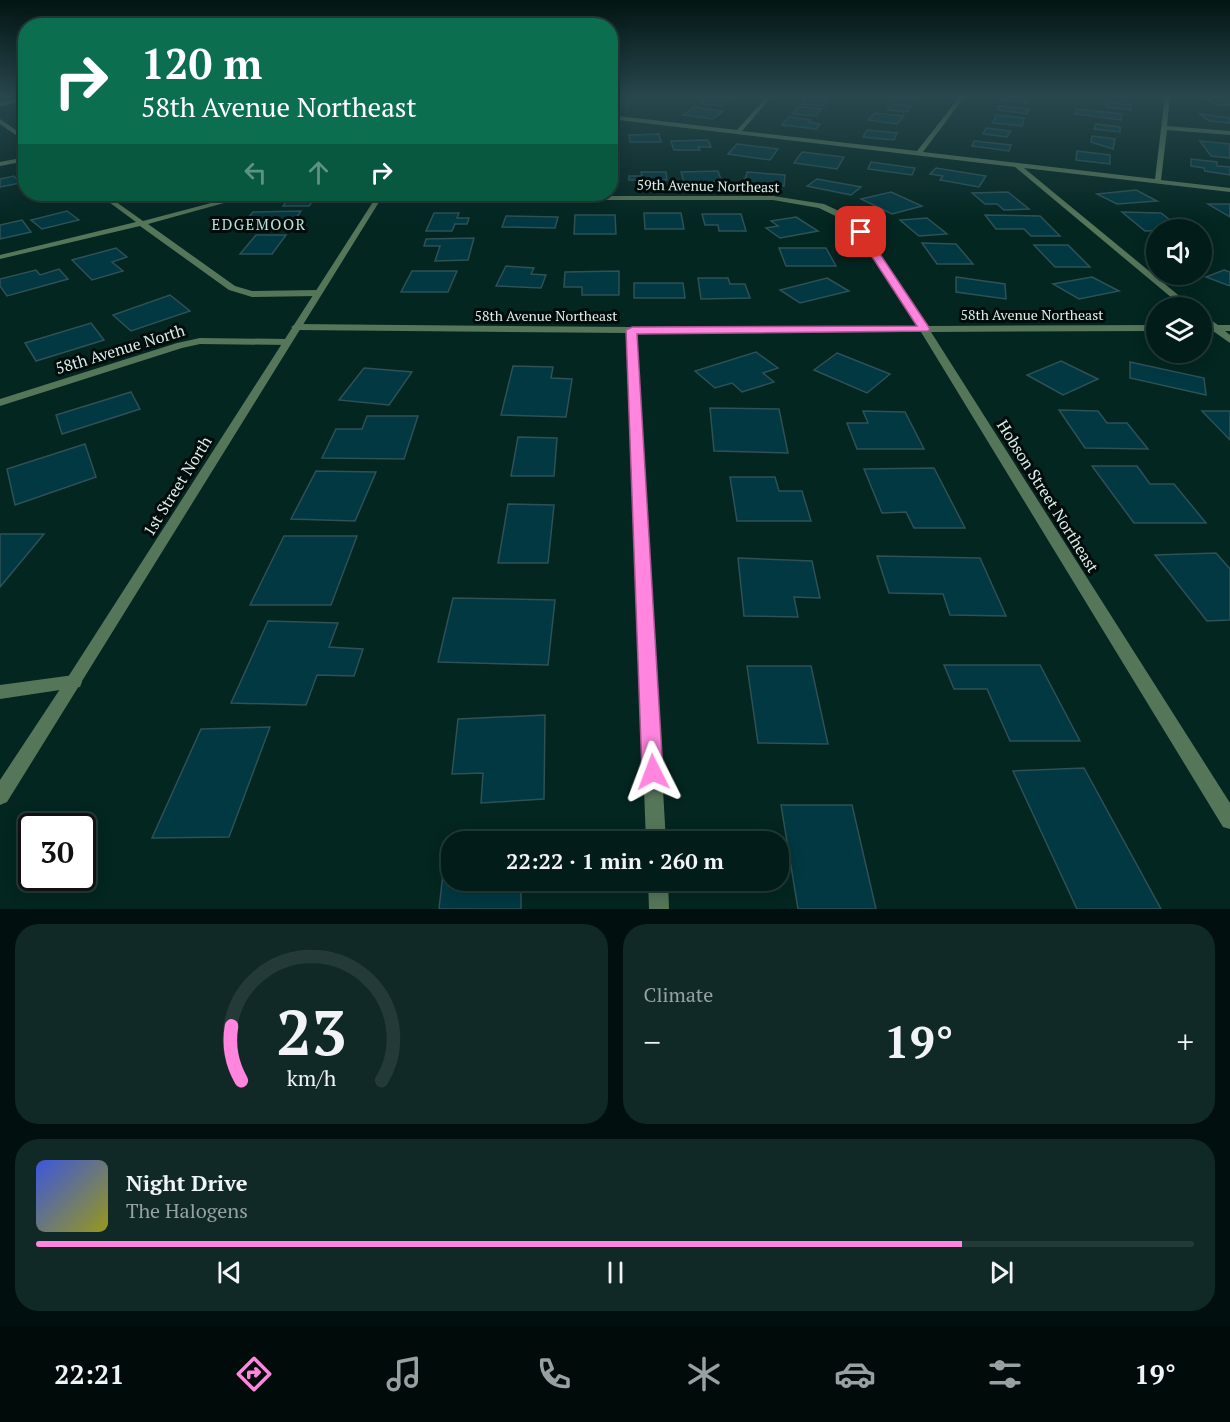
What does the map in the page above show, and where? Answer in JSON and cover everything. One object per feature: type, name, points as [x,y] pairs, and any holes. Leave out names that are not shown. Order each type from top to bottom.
[{"type":"street","points":[[785,137],[1230,190]]},
{"type":"street","points":[[919,153],[931,137]]},
{"type":"street","points":[[1158,181],[1165,137]]},
{"type":"street","points":[[0,164],[18,161]]},
{"type":"street","points":[[1017,165],[1177,297]]},
{"type":"street","name":"59th Avenue Northeast","points":[[618,197],[773,198],[821,206]]},
{"type":"street","points":[[111,201],[227,285],[242,292],[318,293]]},
{"type":"street","points":[[0,257],[225,201]]},
{"type":"street","name":"1st Street North","points":[[0,796],[377,201]]},
{"type":"street","name":"Hobson Street Northeast","points":[[821,206],[853,221],[924,329],[1230,820]]},
{"type":"street","points":[[1212,325],[1230,340]]},
{"type":"street","name":"58th Avenue Northeast","points":[[296,327],[632,330],[1146,328]]},
{"type":"street","points":[[1215,328],[1230,328]]},
{"type":"street","points":[[632,330],[655,831]]},
{"type":"street","name":"58th Avenue North","points":[[0,403],[200,340],[287,342]]},
{"type":"street","points":[[0,692],[74,682]]},
{"type":"street","points":[[658,891],[659,909]]},
{"type":"building","points":[[629,137],[660,137],[661,142],[630,142]]},
{"type":"building","points":[[867,137],[895,137],[894,140]]},
{"type":"building","points":[[1092,137],[1115,139],[1113,149],[1091,142]]},
{"type":"building","points":[[708,140],[711,147],[698,147],[700,150],[674,150],[671,141]]},
{"type":"building","points":[[974,141],[1011,145],[1009,151],[972,146]]},
{"type":"building","points":[[1200,141],[1229,144],[1230,158],[1211,156]]},
{"type":"building","points":[[737,144],[778,149],[770,160],[728,154]]},
{"type":"building","points":[[1077,151],[1110,155],[1110,164],[1076,160]]},
{"type":"building","points":[[802,152],[844,157],[837,169],[794,163]]},
{"type":"building","points":[[1191,159],[1217,162],[1217,166],[1230,167],[1230,175],[1191,166]]},
{"type":"building","points":[[871,162],[915,168],[912,175],[868,169]]},
{"type":"building","points":[[936,168],[986,176],[979,187],[940,180],[943,176],[930,174]]},
{"type":"building","points":[[718,171],[722,182],[684,182],[681,172]]},
{"type":"building","points":[[641,172],[666,172],[667,180],[629,180],[629,176],[642,176]]},
{"type":"building","points":[[747,172],[785,175],[784,186],[744,183]]},
{"type":"building","points":[[14,176],[18,183],[0,187],[0,179]]},
{"type":"building","points":[[817,179],[861,187],[851,195],[807,186]]},
{"type":"building","points":[[1136,190],[1157,201],[1117,204],[1097,194]]},
{"type":"building","points":[[891,192],[922,206],[892,214],[861,199]]},
{"type":"building","points":[[1008,192],[1029,209],[1004,210],[997,204],[985,204],[972,193]]},
{"type":"building","points":[[287,201],[313,201],[309,206],[283,206]]},
{"type":"building","points":[[1208,204],[1230,204],[1230,217]]},
{"type":"building","points":[[67,211],[79,220],[42,229],[31,220]]},
{"type":"building","points":[[301,211],[289,228],[239,229],[253,212]]},
{"type":"building","points":[[1122,212],[1161,213],[1169,219],[1146,219],[1145,231]]},
{"type":"building","points":[[434,213],[459,213],[457,218],[469,218],[467,224],[455,224],[452,231],[426,231]]},
{"type":"building","points":[[644,213],[681,213],[684,229],[645,229]]},
{"type":"building","points":[[702,214],[741,214],[746,231],[719,231],[718,225],[705,225]]},
{"type":"building","points":[[575,215],[615,215],[616,234],[574,234]]},
{"type":"building","points":[[985,215],[1040,216],[1060,236],[1031,236],[1024,229],[996,229]]},
{"type":"building","points":[[506,216],[558,217],[555,228],[502,227]]},
{"type":"building","points":[[796,217],[818,231],[780,238],[766,228],[778,226],[771,221]]},
{"type":"building","points":[[927,218],[947,234],[919,236],[900,220]]},
{"type":"building","points":[[22,220],[31,232],[0,239],[0,225]]},
{"type":"building","points":[[256,235],[286,235],[272,254],[240,254]]},
{"type":"building","points":[[474,238],[468,260],[435,261],[440,246],[424,246],[426,239]]},
{"type":"building","points":[[922,243],[956,244],[973,264],[937,264]]},
{"type":"building","points":[[1034,245],[1068,245],[1090,267],[1055,267]]},
{"type":"building","points":[[116,248],[127,257],[112,262],[123,271],[92,280],[72,260]]},
{"type":"building","points":[[779,248],[826,248],[836,266],[786,266]]},
{"type":"building","points":[[506,266],[534,268],[531,274],[546,275],[541,288],[496,286]]},
{"type":"building","points":[[59,269],[68,279],[7,296],[0,286],[0,279],[36,270],[40,275]]},
{"type":"building","points":[[1224,270],[1230,272],[1230,286],[1212,279],[1212,275]]},
{"type":"building","points":[[412,271],[457,271],[448,292],[401,292]]},
{"type":"building","points":[[619,271],[619,295],[582,295],[582,287],[564,287],[565,272]]},
{"type":"building","points":[[956,277],[1005,284],[1006,299],[956,292]]},
{"type":"building","points":[[1092,277],[1119,291],[1079,299],[1053,284]]},
{"type":"building","points":[[698,278],[728,278],[730,284],[745,284],[750,298],[701,299]]},
{"type":"building","points":[[827,278],[849,291],[800,303],[780,290]]},
{"type":"building","points":[[634,283],[683,283],[685,298],[634,298]]},
{"type":"building","points":[[170,295],[190,311],[131,331],[113,315]]},
{"type":"building","points":[[91,323],[104,340],[36,361],[25,343]]},
{"type":"building","points":[[756,352],[778,368],[763,373],[774,382],[742,392],[732,383],[715,388],[695,371]]},
{"type":"building","points":[[837,353],[890,374],[867,393],[814,370]]},
{"type":"building","points":[[1061,361],[1098,379],[1063,395],[1027,375]]},
{"type":"building","points":[[1130,362],[1204,378],[1206,395],[1130,378]]},
{"type":"building","points":[[513,366],[553,367],[551,378],[572,379],[566,417],[501,415]]},
{"type":"building","points":[[364,368],[412,372],[389,405],[339,400]]},
{"type":"building","points":[[131,392],[140,409],[62,434],[56,415]]},
{"type":"building","points":[[710,408],[779,409],[788,453],[714,451]]},
{"type":"building","points":[[1059,410],[1098,411],[1107,423],[1127,423],[1148,449],[1085,448]]},
{"type":"building","points":[[863,411],[905,412],[924,449],[857,449],[847,423],[868,423]]},
{"type":"building","points":[[1202,411],[1230,411],[1230,440]]},
{"type":"building","points":[[367,416],[418,416],[404,459],[322,458],[336,429],[362,429]]},
{"type":"building","points":[[518,437],[557,438],[554,476],[511,476]]},
{"type":"building","points":[[85,444],[96,477],[15,505],[7,469]]},
{"type":"building","points":[[1092,466],[1137,466],[1150,484],[1174,484],[1206,523],[1134,523]]},
{"type":"building","points":[[934,468],[965,528],[914,528],[906,512],[882,513],[864,469]]},
{"type":"building","points":[[316,471],[376,472],[355,521],[291,519]]},
{"type":"building","points":[[730,477],[775,477],[779,491],[802,491],[811,521],[737,521]]},
{"type":"building","points":[[508,504],[554,505],[548,563],[498,563]]},
{"type":"building","points":[[0,534],[44,534],[0,587]]},
{"type":"building","points":[[284,536],[357,536],[331,605],[250,605]]},
{"type":"building","points":[[1216,553],[1230,569],[1230,620],[1207,621],[1155,555]]},
{"type":"building","points":[[877,556],[980,558],[1006,616],[950,615],[943,594],[889,593]]},
{"type":"building","points":[[738,558],[812,561],[820,598],[794,597],[798,617],[744,616]]},
{"type":"building","points":[[453,598],[555,600],[548,665],[438,662]]},
{"type":"building","points":[[268,621],[338,623],[329,647],[363,649],[354,676],[317,675],[306,705],[231,703]]},
{"type":"building","points":[[944,665],[1040,665],[1080,741],[1010,741],[987,689],[954,689]]},
{"type":"building","points":[[747,666],[811,666],[828,744],[758,743]]},
{"type":"building","points":[[545,715],[544,799],[481,803],[483,773],[452,774],[458,719]]},
{"type":"building","points":[[270,727],[229,837],[152,838],[201,729]]},
{"type":"building","points":[[1084,768],[1161,909],[1077,909],[1013,771]]},
{"type":"building","points":[[781,805],[852,805],[876,909],[798,909],[789,854],[789,831],[785,831]]},
{"type":"building","points":[[441,891],[521,891],[521,909],[439,909]]},
{"type":"district","name":"EDGEMOOR","points":[[259,225]]},
{"type":"route","points":[[653,772],[632,330],[924,329],[861,232]]}]
